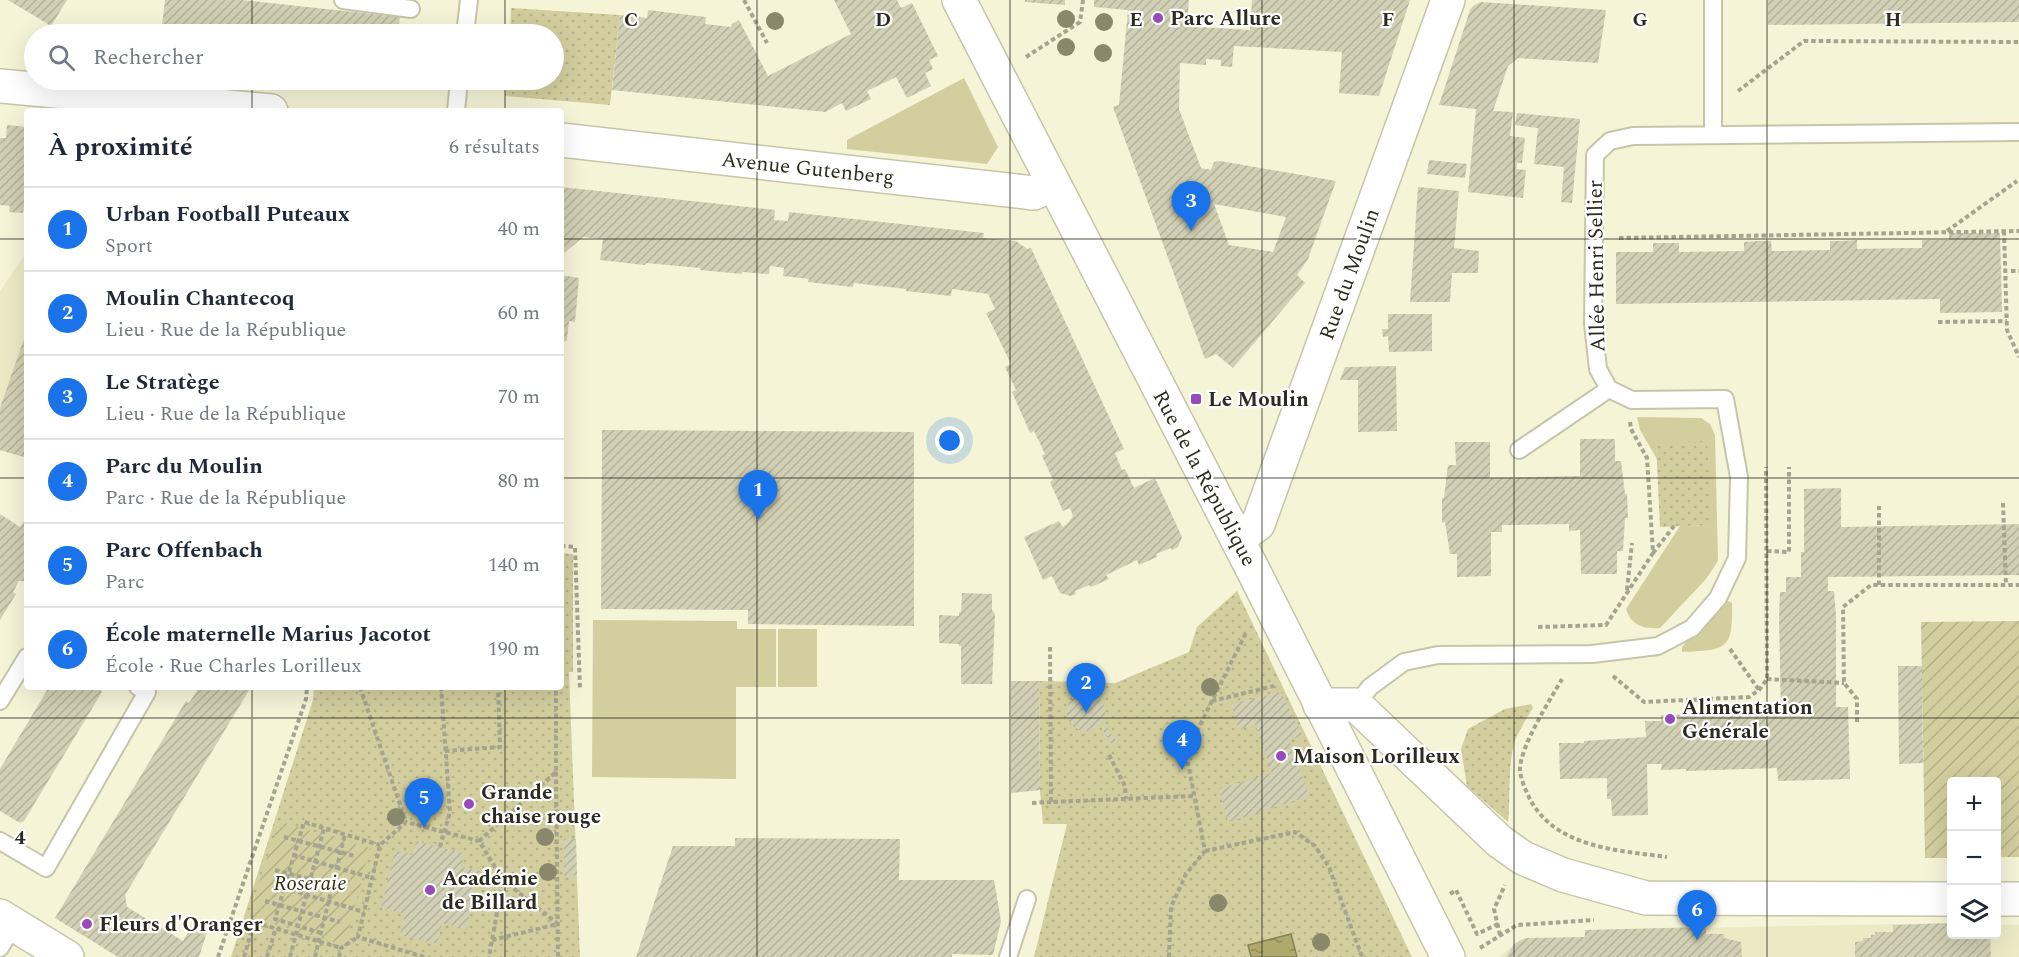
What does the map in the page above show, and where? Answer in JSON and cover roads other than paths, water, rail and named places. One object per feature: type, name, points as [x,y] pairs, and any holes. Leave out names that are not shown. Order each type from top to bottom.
[{"type":"street","name":"Rue de la République","points":[[959,0],[1237,538],[1448,957]]},
{"type":"street","name":"Rue du Moulin","points":[[1237,538],[1258,524],[1448,0]]},
{"type":"street","points":[[0,86],[24,88]]},
{"type":"street","points":[[43,90],[238,108]]},
{"type":"street","name":"Avenue Gutenberg","points":[[564,140],[1034,193],[1053,184]]},
{"type":"street","points":[[1320,705],[1356,705],[1499,841],[1523,858],[1563,875],[1646,898],[1947,899]]},
{"type":"street","points":[[2001,899],[2019,899]]},
{"type":"street","points":[[5,929],[67,957]]},
{"type":"lane","points":[[343,0],[411,9]]},
{"type":"lane","points":[[466,24],[469,0]]},
{"type":"lane","points":[[1713,0],[1713,135]]},
{"type":"lane","points":[[456,108],[458,90]]},
{"type":"lane","name":"Allée Henri Sellier","points":[[1609,389],[1598,369],[1593,324],[1595,155],[1610,141],[1633,136],[2019,132]]},
{"type":"lane","points":[[1356,705],[1370,687],[1404,662],[1438,655],[1575,654],[1658,646],[1692,628],[1718,598],[1737,558],[1739,477],[1725,399],[1632,400],[1609,389],[1519,450]]},
{"type":"lane","points":[[0,701],[24,662]]},
{"type":"lane","points":[[0,841],[46,868],[147,692],[143,690]]},
{"type":"lane","points":[[1008,957],[1027,899]]},
{"type":"water","points":[[1291,934],[1297,957],[1251,957],[1248,945]]},
{"type":"place","name":"Parc Allure","points":[[1158,18]]},
{"type":"place","name":"Le Stratège","points":[[1191,231]]},
{"type":"place","name":"Le Moulin","points":[[1196,399]]},
{"type":"place","name":"Urban Football Puteaux","points":[[758,520]]},
{"type":"place","name":"Moulin Chantecoq","points":[[1086,713]]},
{"type":"place","name":"Alimentation Générale","points":[[1670,719]]},
{"type":"place","name":"Maison Lorilleux","points":[[1281,756]]},
{"type":"place","name":"Parc du Moulin","points":[[1182,770]]},
{"type":"place","name":"Grande chaise rouge","points":[[469,804]]},
{"type":"place","name":"Parc Offenbach","points":[[424,828]]},
{"type":"place","name":"Académie de Billard","points":[[430,890]]},
{"type":"place","name":"Fleurs d'Oranger","points":[[87,924]]},
{"type":"place","name":"École maternelle Marius Jacotot","points":[[1697,940]]},
{"type":"park label","name":"Roseraie","points":[[310,883]]}]
